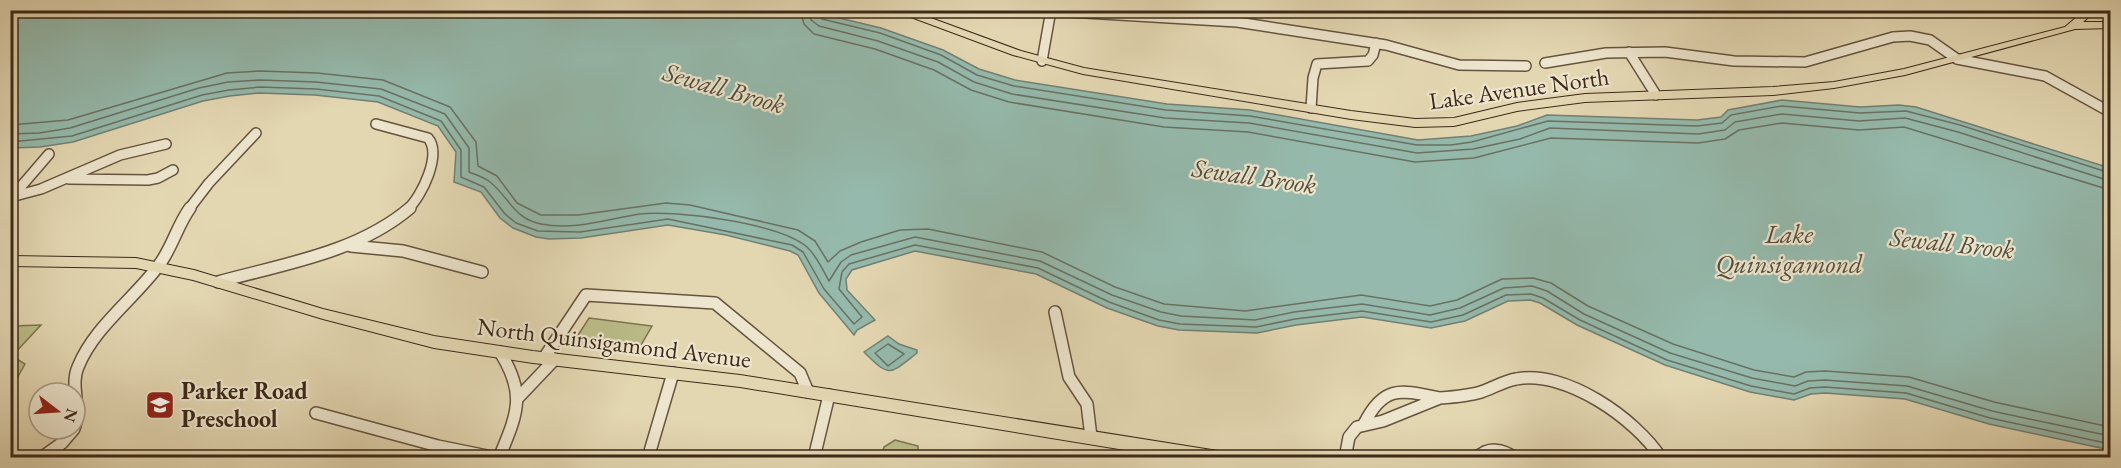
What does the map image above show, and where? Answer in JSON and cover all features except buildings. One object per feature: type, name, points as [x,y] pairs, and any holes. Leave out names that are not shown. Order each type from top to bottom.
[{"type":"main road","name":"Lake Avenue North","points":[[897,10],[1041,61],[1095,73],[1401,122],[1454,122],[1557,101],[1773,91],[1834,85],[1905,72],[1957,59]]},
{"type":"main road","points":[[2075,26],[2085,12],[2110,19]]},
{"type":"main road","points":[[1957,59],[2075,26],[2110,25]]},
{"type":"main road","name":"North Quinsigamond Avenue","points":[[10,261],[111,261],[157,267],[218,282],[399,335],[550,359],[673,373],[829,395],[1091,437],[1171,454],[1218,458]]},
{"type":"street","points":[[1041,61],[1051,11],[1215,20],[1376,43],[1459,65],[1526,66]]},
{"type":"street","points":[[1545,63],[1606,53],[1629,52],[1677,53],[1734,61],[1805,62],[1893,37],[1914,36],[1930,40],[1957,59]]},
{"type":"street","points":[[1311,108],[1313,78],[1317,64],[1368,61],[1373,55],[1376,43]]},
{"type":"street","points":[[1629,52],[1656,95]]},
{"type":"street","name":"Lake Avenue North","points":[[1957,59],[2044,76],[2110,112]]},
{"type":"street","points":[[218,282],[348,246],[397,219],[411,207],[421,194],[434,154],[434,144],[428,138],[375,124]]},
{"type":"street","points":[[75,381],[79,365],[107,326],[168,253],[184,216],[206,187],[256,133]]},
{"type":"street","points":[[11,197],[41,189],[59,179],[86,171],[120,155],[166,144]]},
{"type":"street","points":[[11,197],[49,154]]},
{"type":"street","points":[[59,179],[148,180],[158,178],[173,170]]},
{"type":"street","points":[[348,246],[403,251],[482,272]]},
{"type":"street","points":[[517,399],[550,359],[586,295],[715,303],[800,373],[808,392]]},
{"type":"street","points":[[1055,312],[1070,376],[1087,404],[1091,437]]},
{"type":"street","points":[[316,413],[446,448],[498,458],[513,422],[517,399],[515,381],[500,352]]},
{"type":"street","points":[[648,458],[673,373]]},
{"type":"street","points":[[1364,424],[1379,399],[1387,395],[1413,393],[1440,398],[1470,395],[1517,378],[1530,377],[1551,381],[1581,393],[1616,413],[1648,441],[1661,458]]},
{"type":"street","points":[[814,458],[829,395]]},
{"type":"street","points":[[1345,458],[1351,432],[1364,424],[1383,421],[1440,398]]},
{"type":"street","points":[[41,458],[64,441]]},
{"type":"street","points":[[1477,458],[1481,453],[1492,449],[1515,458]]},
{"type":"green space","points":[[589,318],[652,326],[637,352],[573,343]]},
{"type":"green space","points":[[41,325],[12,356],[25,364],[11,389],[11,326]]},
{"type":"green space","points":[[895,440],[918,446],[918,457],[881,457],[884,447]]},
{"type":"water","name":"Lake Quinsigamond","points":[[11,10],[810,11],[881,28],[943,50],[979,69],[1015,80],[1167,104],[1250,110],[1418,140],[1471,136],[1517,126],[1547,115],[1697,120],[1721,117],[1728,110],[1782,100],[1860,107],[1899,105],[1916,107],[2110,168],[2110,450],[1989,424],[1905,399],[1825,393],[1811,394],[1794,400],[1750,392],[1665,365],[1577,325],[1540,303],[1530,300],[1508,301],[1465,321],[1431,328],[1362,317],[1296,325],[1257,333],[1179,330],[1158,326],[1107,308],[1036,274],[915,251],[852,270],[846,279],[847,290],[875,320],[857,330],[854,335],[819,293],[798,255],[790,251],[726,235],[668,225],[581,238],[549,239],[536,237],[513,228],[500,218],[481,192],[454,182],[456,152],[438,126],[378,102],[315,95],[259,93],[230,96],[203,101],[73,142],[11,148]]},
{"type":"water","points":[[888,336],[899,344],[917,350],[917,353],[901,366],[890,371],[879,366],[864,352]]},
{"type":"place","name":"Parker Road Preschool","points":[[160,405]]},
{"type":"water label","name":"Sewall Brook","points":[[724,88]]},
{"type":"water label","name":"Sewall Brook","points":[[1254,176]]},
{"type":"water label","name":"Sewall Brook","points":[[1952,243]]}]
